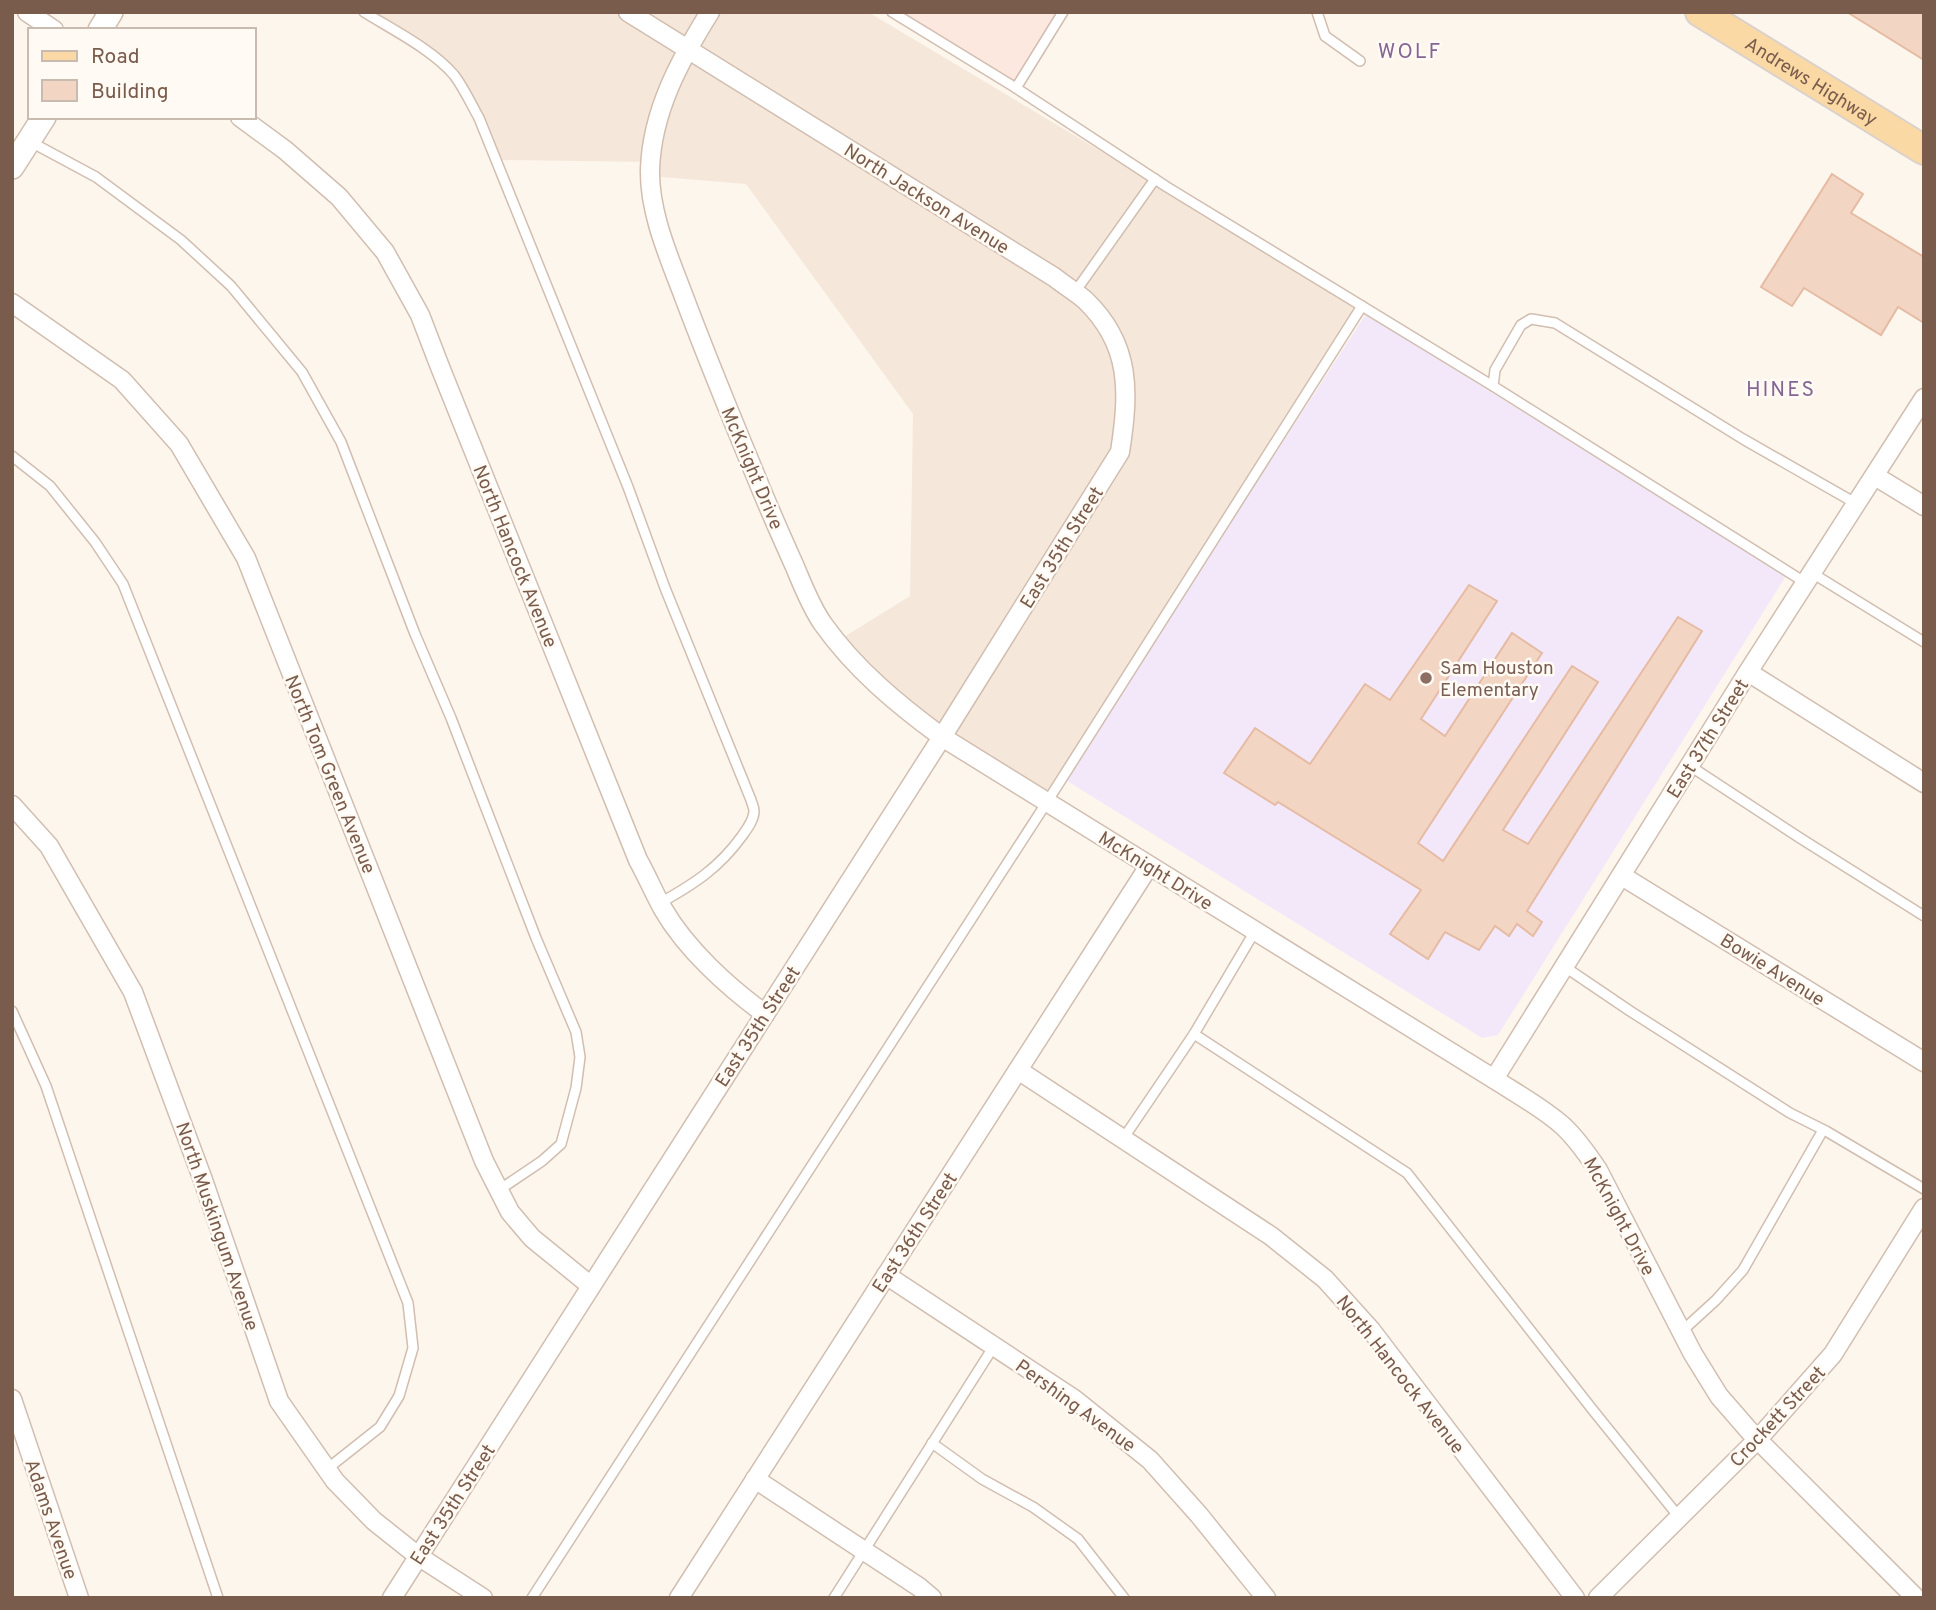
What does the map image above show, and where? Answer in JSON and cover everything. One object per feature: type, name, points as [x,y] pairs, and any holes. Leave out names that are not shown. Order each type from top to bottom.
[{"type":"main road","name":"Andrews Highway","points":[[1705,14],[1924,150]]},
{"type":"street","points":[[27,12],[51,28]]},
{"type":"street","name":"North Jackson Avenue","points":[[628,12],[1075,292],[1099,315],[1119,352],[1126,381],[1126,411],[1120,452]]},
{"type":"street","name":"McKnight Drive","points":[[710,12],[687,49],[671,83],[653,142],[651,190],[657,220],[706,356],[774,519],[821,621],[843,650],[872,681],[942,737],[1494,1079],[1557,1121],[1583,1147],[1598,1170],[1681,1332],[1719,1396],[1758,1439],[1916,1598]]},
{"type":"street","points":[[18,154],[43,119]]},
{"type":"street","name":"North Hancock Avenue","points":[[243,119],[285,150],[339,197],[385,252],[420,315],[638,860],[660,903],[699,957],[765,1014]]},
{"type":"street","name":"North Tom Green Avenue","points":[[12,303],[122,380],[179,444],[246,558],[484,1161],[510,1212],[532,1238],[591,1286]]},
{"type":"street","name":"East 37th Street","points":[[1494,1079],[1748,672],[1924,398]]},
{"type":"street","name":"East 35th Street","points":[[392,1598],[942,737],[1120,452]]},
{"type":"street","points":[[1875,476],[1924,506]]},
{"type":"street","points":[[1748,672],[1924,782]]},
{"type":"street","name":"North Muskingum Avenue","points":[[12,805],[49,846],[133,992],[203,1180],[279,1401],[335,1481],[374,1521],[418,1556],[482,1598]]},
{"type":"street","name":"East 36th Street","points":[[679,1598],[1149,866]]},
{"type":"street","name":"Bowie Avenue","points":[[1622,876],[1924,1062]]},
{"type":"street","name":"North Hancock Avenue","points":[[1018,1070],[1271,1236],[1325,1279],[1371,1330],[1575,1598]]},
{"type":"street","name":"Crockett Street","points":[[1598,1598],[1758,1439],[1833,1354],[1924,1208]]},
{"type":"street","name":"Pershing Avenue","points":[[886,1275],[1074,1399],[1150,1460],[1199,1515],[1266,1598]]},
{"type":"street","name":"Adams Avenue","points":[[12,1399],[79,1598]]},
{"type":"street","points":[[755,1479],[932,1598]]},
{"type":"lane","points":[[365,12],[443,64],[455,77],[479,118],[751,800],[754,812],[752,819],[727,855],[703,877],[660,903]]},
{"type":"lane","points":[[892,12],[1156,179],[1493,386],[1809,578],[1924,642]]},
{"type":"lane","points":[[1016,88],[1063,12]]},
{"type":"lane","points":[[1317,12],[1325,36],[1360,61]]},
{"type":"lane","points":[[18,154],[96,177],[181,240],[232,285],[302,372],[341,442],[526,914],[576,1032],[580,1057],[576,1088],[561,1144],[542,1161],[499,1190]]},
{"type":"lane","points":[[1075,292],[1156,179]]},
{"type":"lane","points":[[532,1598],[1047,802],[1362,306]]},
{"type":"lane","points":[[1493,386],[1495,370],[1521,325],[1531,319],[1555,323],[1743,439],[1857,504]]},
{"type":"lane","points":[[12,456],[50,486],[95,542],[123,584],[408,1303],[413,1348],[399,1396],[380,1427],[327,1469]]},
{"type":"lane","points":[[1690,766],[1924,916]]},
{"type":"lane","points":[[1123,1139],[1194,1034],[1255,931]]},
{"type":"lane","points":[[1565,967],[1780,1106],[1924,1189]]},
{"type":"lane","points":[[12,1011],[46,1086],[218,1598]]},
{"type":"lane","points":[[1194,1034],[1407,1173],[1679,1517]]},
{"type":"lane","points":[[1681,1332],[1716,1300],[1743,1270],[1823,1129]]},
{"type":"lane","points":[[834,1598],[994,1346]]},
{"type":"lane","points":[[932,1443],[982,1479],[1033,1507],[1078,1539],[1124,1598]]},
{"type":"shaded area","points":[[366,12],[868,12],[1357,304],[1044,801],[942,737],[836,642],[910,596],[913,414],[746,184],[650,176],[650,162],[499,160],[483,118],[442,62]]},
{"type":"shaded area","points":[[898,12],[1058,12],[1013,83]]},
{"type":"shaded area","name":"Sam Houston Elementary","points":[[1366,314],[1786,576],[1498,1035],[1482,1038],[1064,779]]},
{"type":"building","points":[[1847,12],[1924,12],[1924,60]]},
{"type":"building","points":[[1832,174],[1863,194],[1851,213],[1924,257],[1924,323],[1898,307],[1881,335],[1804,288],[1792,306],[1761,287]]},
{"type":"building","points":[[1469,585],[1497,601],[1421,719],[1445,736],[1512,633],[1542,653],[1418,843],[1443,861],[1572,666],[1598,682],[1503,830],[1528,844],[1678,617],[1702,631],[1527,911],[1542,922],[1533,936],[1517,924],[1509,936],[1495,926],[1479,950],[1445,932],[1428,959],[1390,934],[1421,890],[1278,802],[1275,805],[1224,773],[1255,728],[1310,764],[1365,684],[1390,700]]},
{"type":"place","name":"Sam Houston Elementary","points":[[1426,678]]},
{"type":"district","name":"WOLF","points":[[1410,51]]},
{"type":"district","name":"HINES","points":[[1781,389]]}]
